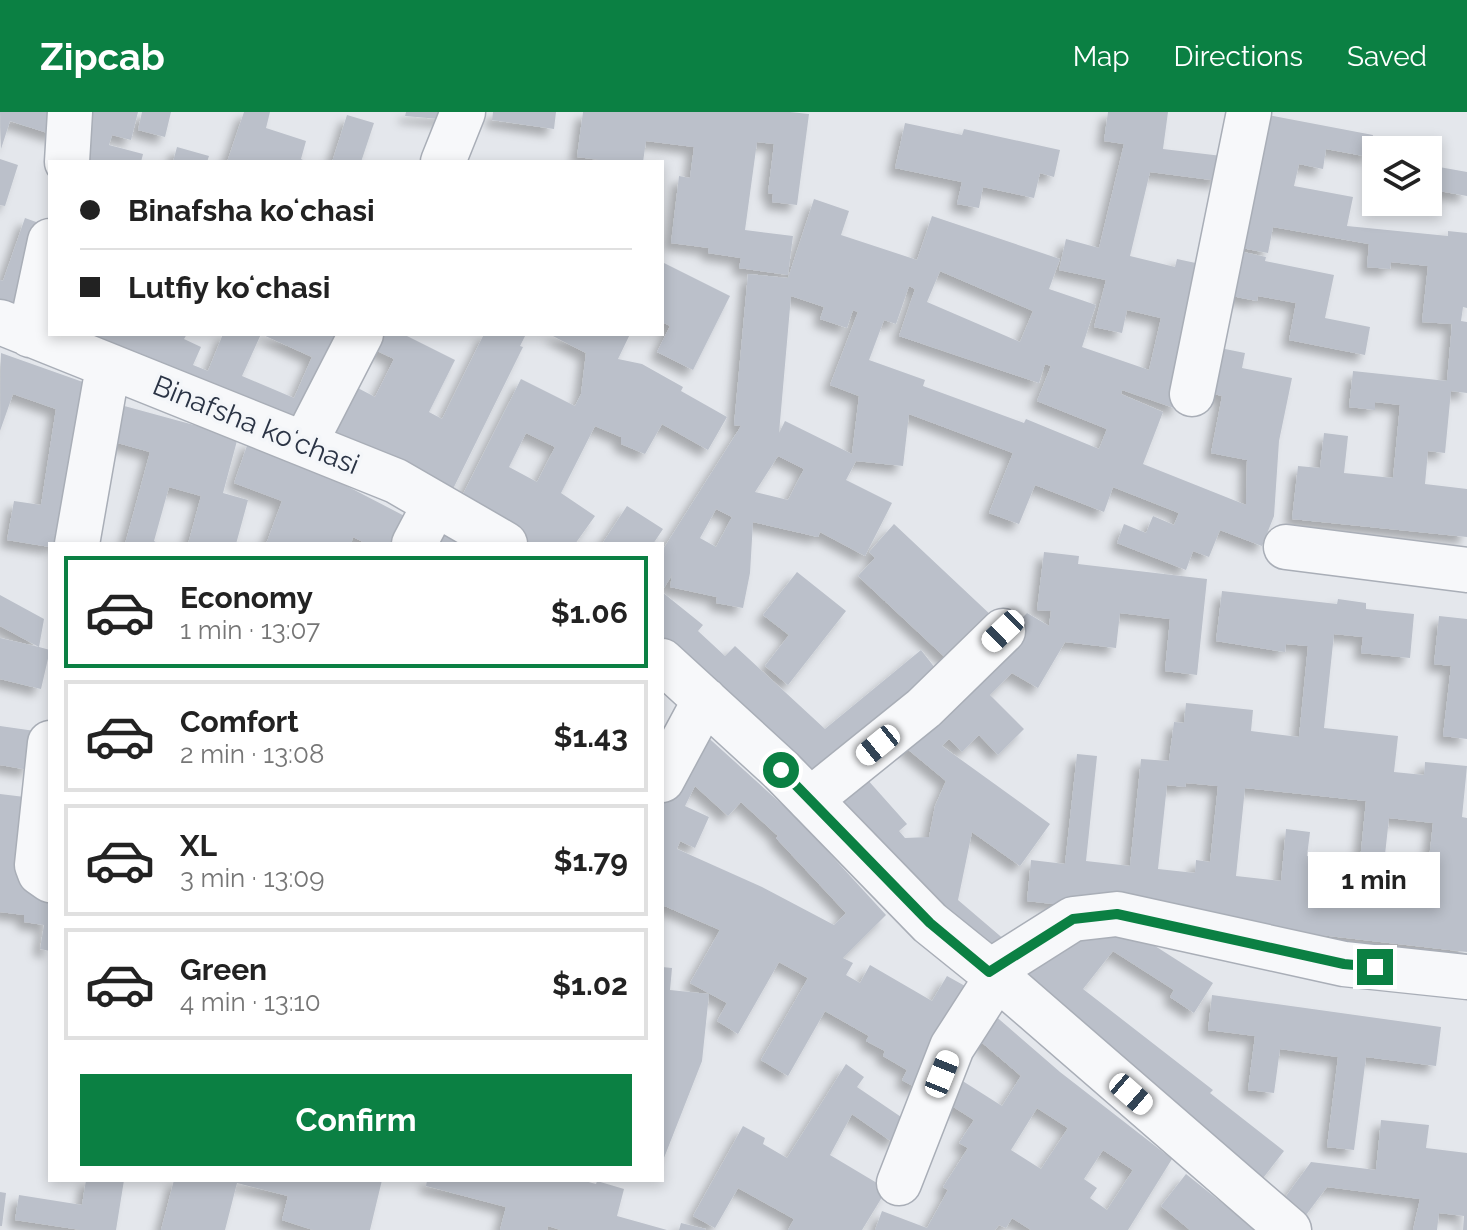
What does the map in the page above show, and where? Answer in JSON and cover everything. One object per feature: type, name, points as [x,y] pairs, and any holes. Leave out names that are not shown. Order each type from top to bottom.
[{"type":"street","points":[[67,160],[70,112]]},
{"type":"street","points":[[444,160],[463,112]]},
{"type":"street","points":[[1192,394],[1249,112]]},
{"type":"street","points":[[15,329],[48,246]]},
{"type":"street","name":"Binafsha koʻchasi","points":[[15,329],[396,481],[502,542]]},
{"type":"street","points":[[305,443],[360,336]]},
{"type":"street","points":[[77,542],[108,367]]},
{"type":"street","points":[[415,542],[435,504]]},
{"type":"street","points":[[1286,547],[1467,570]]},
{"type":"street","points":[[810,800],[924,708],[1003,631]]},
{"type":"street","points":[[664,663],[810,800],[930,923],[1289,1230]]},
{"type":"street","points":[[664,776],[705,700]]},
{"type":"street","points":[[48,762],[37,865],[40,873],[48,879]]},
{"type":"street","points":[[899,1183],[952,1047],[993,975],[1073,919],[1117,914],[1344,964],[1467,977]]},
{"type":"building","points":[[0,112],[64,112],[57,136],[10,121],[1,149]]},
{"type":"building","points":[[87,112],[138,112],[131,140],[112,135],[109,145],[143,154],[142,160],[75,160]]},
{"type":"building","points":[[142,112],[171,112],[165,137],[138,130]]},
{"type":"building","points":[[244,112],[270,112],[266,128],[306,141],[303,160],[228,160]]},
{"type":"building","points":[[406,112],[451,112],[450,120],[405,116]]},
{"type":"building","points":[[493,112],[556,112],[554,129],[492,120]]},
{"type":"building","points":[[583,112],[809,114],[797,205],[772,202],[773,194],[768,193],[774,144],[757,142],[745,230],[793,236],[788,275],[739,268],[741,258],[708,253],[709,248],[671,243],[679,176],[690,178],[694,147],[646,141],[643,160],[577,157]]},
{"type":"building","points":[[1108,112],[1168,112],[1163,149],[1222,156],[1219,181],[1150,172],[1130,256],[1175,267],[1177,259],[1205,265],[1177,409],[1122,390],[1121,394],[1163,412],[1143,464],[1246,505],[1247,460],[1211,453],[1222,396],[1201,391],[1210,346],[1245,353],[1242,368],[1292,378],[1279,441],[1274,516],[1262,546],[1220,530],[1209,557],[1193,551],[1186,570],[1117,543],[1124,524],[1146,533],[1153,516],[1174,525],[1179,513],[1113,487],[1104,512],[1035,485],[1019,524],[989,513],[1013,453],[909,414],[903,466],[856,461],[846,480],[892,503],[865,556],[820,532],[818,537],[753,522],[750,573],[743,608],[716,603],[717,597],[670,587],[672,575],[664,588],[664,548],[741,426],[734,425],[748,274],[788,278],[814,199],[849,211],[841,235],[917,260],[932,216],[1060,259],[1049,289],[1096,305],[1082,347],[1149,370],[1161,318],[1127,310],[1122,333],[1094,327],[1106,280],[1059,270],[1066,239],[1099,248],[1124,144],[1104,141]],"holes":[[[940,271],[1033,311],[1020,342],[927,302]],[[909,286],[915,289],[899,336],[1039,383],[1045,364],[1051,366],[1037,401],[1107,429],[1099,449],[1026,419],[1024,423],[923,386],[925,380],[869,360],[884,320],[896,324]],[[791,296],[824,307],[820,319],[847,328],[853,310],[858,312],[830,385],[859,396],[852,454],[785,421],[779,433]],[[778,456],[804,469],[788,500],[755,492]],[[716,509],[732,517],[716,547],[700,538]]]},
{"type":"building","points":[[347,115],[374,123],[362,160],[333,160]]},
{"type":"building","points":[[1268,115],[1373,135],[1362,136],[1362,156],[1326,149],[1323,169],[1299,164],[1294,186],[1353,197],[1347,226],[1448,236],[1448,231],[1467,233],[1467,308],[1463,307],[1461,321],[1467,322],[1467,393],[1451,391],[1445,453],[1428,451],[1425,484],[1467,489],[1467,537],[1292,519],[1298,466],[1320,468],[1324,433],[1348,436],[1344,473],[1393,478],[1400,405],[1375,402],[1375,410],[1349,407],[1353,371],[1447,381],[1452,324],[1422,322],[1428,266],[1391,262],[1390,269],[1367,267],[1369,244],[1273,227],[1268,253],[1231,246]]},
{"type":"building","points":[[905,123],[962,135],[964,129],[1060,150],[1054,177],[1040,173],[1034,198],[983,187],[979,208],[957,204],[962,182],[895,168]]},
{"type":"building","points":[[177,147],[209,156],[208,160],[174,160]]},
{"type":"building","points":[[0,159],[18,165],[5,206],[0,205]]},
{"type":"building","points":[[1442,168],[1467,172],[1467,196],[1442,192]]},
{"type":"building","points":[[25,218],[48,226],[18,319],[0,313],[0,280],[3,281]]},
{"type":"building","points":[[1230,249],[1266,257],[1265,261],[1334,275],[1325,318],[1370,327],[1365,355],[1289,340],[1296,303],[1258,296],[1257,301],[1221,294]]},
{"type":"building","points":[[664,263],[730,296],[693,370],[657,352],[670,326],[664,323]]},
{"type":"building","points":[[57,336],[186,336],[184,339],[201,347],[193,365],[208,371],[222,336],[260,336],[242,376],[294,398],[312,357],[265,336],[344,336],[301,435]]},
{"type":"building","points":[[372,336],[407,336],[455,360],[429,412],[442,419],[483,336],[525,336],[520,346],[523,347],[451,493],[328,433],[352,385],[375,397],[394,359],[367,346]]},
{"type":"building","points":[[553,336],[629,336],[618,359],[642,364],[727,417],[708,450],[662,424],[645,454],[621,444],[621,437],[595,426],[561,493],[595,516],[576,542],[529,542],[459,502],[521,379],[575,406],[581,394],[586,353]],"holes":[[[526,433],[555,447],[537,482],[509,467]]]},
{"type":"building","points":[[1,353],[97,387],[69,542],[48,542],[48,547],[7,540],[14,501],[41,505],[56,409],[13,394],[0,431]]},
{"type":"building","points":[[117,404],[238,437],[223,493],[248,500],[237,542],[189,542],[201,496],[169,487],[156,542],[126,542],[150,452],[107,440]]},
{"type":"building","points":[[249,440],[418,523],[407,542],[363,542],[353,537],[352,542],[267,542],[282,501],[234,483]]},
{"type":"building","points":[[627,506],[663,529],[654,542],[603,542]]},
{"type":"building","points":[[894,524],[993,617],[950,662],[858,576],[875,558],[869,552]]},
{"type":"building","points":[[436,525],[465,542],[426,542]]},
{"type":"building","points":[[1044,552],[1079,556],[1078,564],[1207,579],[1197,675],[1165,671],[1170,619],[1120,613],[1116,648],[1065,642],[1038,688],[1012,673],[990,695],[1024,729],[998,755],[979,735],[962,752],[949,739],[942,746],[1050,824],[1020,866],[972,832],[958,900],[1006,941],[986,963],[915,901],[920,880],[894,881],[823,800],[858,769],[907,824],[899,831],[905,838],[929,837],[935,806],[946,781],[899,742],[1027,613],[1049,626],[1051,611],[1037,610]]},
{"type":"building","points":[[797,572],[846,611],[788,685],[765,666],[789,635],[763,615]]},
{"type":"building","points":[[1222,591],[1337,604],[1338,599],[1366,603],[1366,609],[1414,614],[1410,658],[1361,653],[1363,637],[1334,634],[1324,728],[1398,736],[1394,772],[1424,775],[1425,762],[1467,766],[1462,817],[1467,818],[1467,952],[1027,901],[1031,860],[1065,864],[1077,754],[1097,756],[1086,861],[1130,866],[1141,759],[1169,761],[1174,722],[1184,723],[1186,703],[1253,710],[1251,731],[1299,737],[1308,646],[1286,644],[1285,652],[1216,641]],"holes":[[[1186,783],[1218,786],[1210,862],[1196,860],[1195,873],[1158,869],[1167,785],[1185,787]],[[1245,788],[1366,801],[1360,861],[1307,856],[1310,832],[1286,829],[1281,881],[1236,876]],[[1389,818],[1433,823],[1425,896],[1381,891]]]},
{"type":"building","points":[[664,594],[703,625],[698,631],[725,656],[735,646],[825,729],[921,650],[939,673],[807,781],[664,650]]},
{"type":"building","points":[[0,595],[44,619],[39,647],[0,626]]},
{"type":"building","points":[[1439,616],[1467,619],[1467,739],[1443,736],[1451,666],[1434,664]]},
{"type":"building","points":[[0,638],[48,650],[41,689],[0,679]]},
{"type":"building","points":[[0,726],[35,731],[29,770],[0,765]]},
{"type":"building","points":[[702,732],[797,818],[886,915],[843,958],[853,963],[846,975],[860,983],[870,965],[932,1001],[947,976],[974,991],[918,1089],[902,1080],[907,1070],[883,1056],[885,1051],[866,1041],[869,1036],[825,1011],[788,1076],[761,1060],[808,978],[779,962],[738,1034],[717,1021],[727,1003],[690,983],[720,930],[664,906],[664,803]],"holes":[[[695,786],[728,816],[741,802],[778,836],[776,838],[846,913],[834,925],[762,887],[677,849],[680,841],[695,848],[709,817],[685,806]]]},
{"type":"building","points":[[0,794],[33,798],[48,875],[48,951],[40,949],[44,925],[24,922],[24,915],[0,912]]},
{"type":"building","points":[[1093,927],[1130,930],[1213,983],[1194,1013],[1170,997],[1174,990],[1113,951],[1083,989],[1213,1090],[1210,1093],[1284,1151],[1260,1182],[999,977]]},
{"type":"building","points":[[664,967],[672,968],[670,990],[709,994],[702,1061],[664,1158]]},
{"type":"building","points":[[1212,995],[1441,1027],[1436,1066],[1366,1057],[1354,1150],[1327,1147],[1338,1057],[1280,1049],[1274,1093],[1248,1090],[1255,1036],[1208,1030]]},
{"type":"building","points":[[985,1007],[1060,1072],[1172,1159],[1128,1230],[1031,1230],[1012,1218],[1006,1228],[999,1225],[995,1230],[875,1230],[882,1211],[927,1228],[948,1190],[943,1187],[968,1148],[959,1143],[974,1120],[936,1096],[950,1073],[1002,1106],[1021,1076],[966,1029]],"holes":[[[1037,1108],[1068,1128],[1041,1169],[1011,1150]],[[1103,1150],[1133,1170],[1107,1210],[1090,1198],[1097,1188],[1084,1179]]]},
{"type":"building","points":[[846,1064],[864,1077],[857,1087],[907,1121],[892,1142],[852,1114],[830,1155],[887,1189],[862,1230],[788,1230],[794,1219],[738,1188],[715,1228],[693,1216],[743,1126],[765,1138],[763,1144],[787,1158]]},
{"type":"building","points":[[1381,1120],[1429,1125],[1426,1148],[1467,1153],[1467,1230],[1463,1230],[1464,1216],[1439,1213],[1437,1230],[1413,1230],[1420,1199],[1327,1187],[1303,1219],[1281,1203],[1311,1162],[1376,1170]]},
{"type":"building","points":[[1186,1174],[1255,1230],[1190,1230],[1161,1206]]},
{"type":"building","points":[[86,1182],[124,1182],[116,1230],[81,1230],[15,1220],[19,1195],[82,1205]]},
{"type":"building","points":[[173,1182],[382,1182],[370,1230],[313,1230],[282,1220],[288,1196],[237,1183],[225,1230],[161,1230]]},
{"type":"building","points":[[427,1182],[600,1182],[624,1189],[617,1216],[667,1230],[561,1230],[548,1226],[547,1230],[500,1230],[506,1207],[426,1186]]},
{"type":"building","points":[[0,1192],[6,1193],[2,1226],[0,1226]]},
{"type":"building","points":[[681,1223],[706,1229],[679,1230]]},
{"type":"route","points":[[781,770],[930,923],[989,972],[1073,919],[1117,914],[1344,964],[1375,967]]}]
